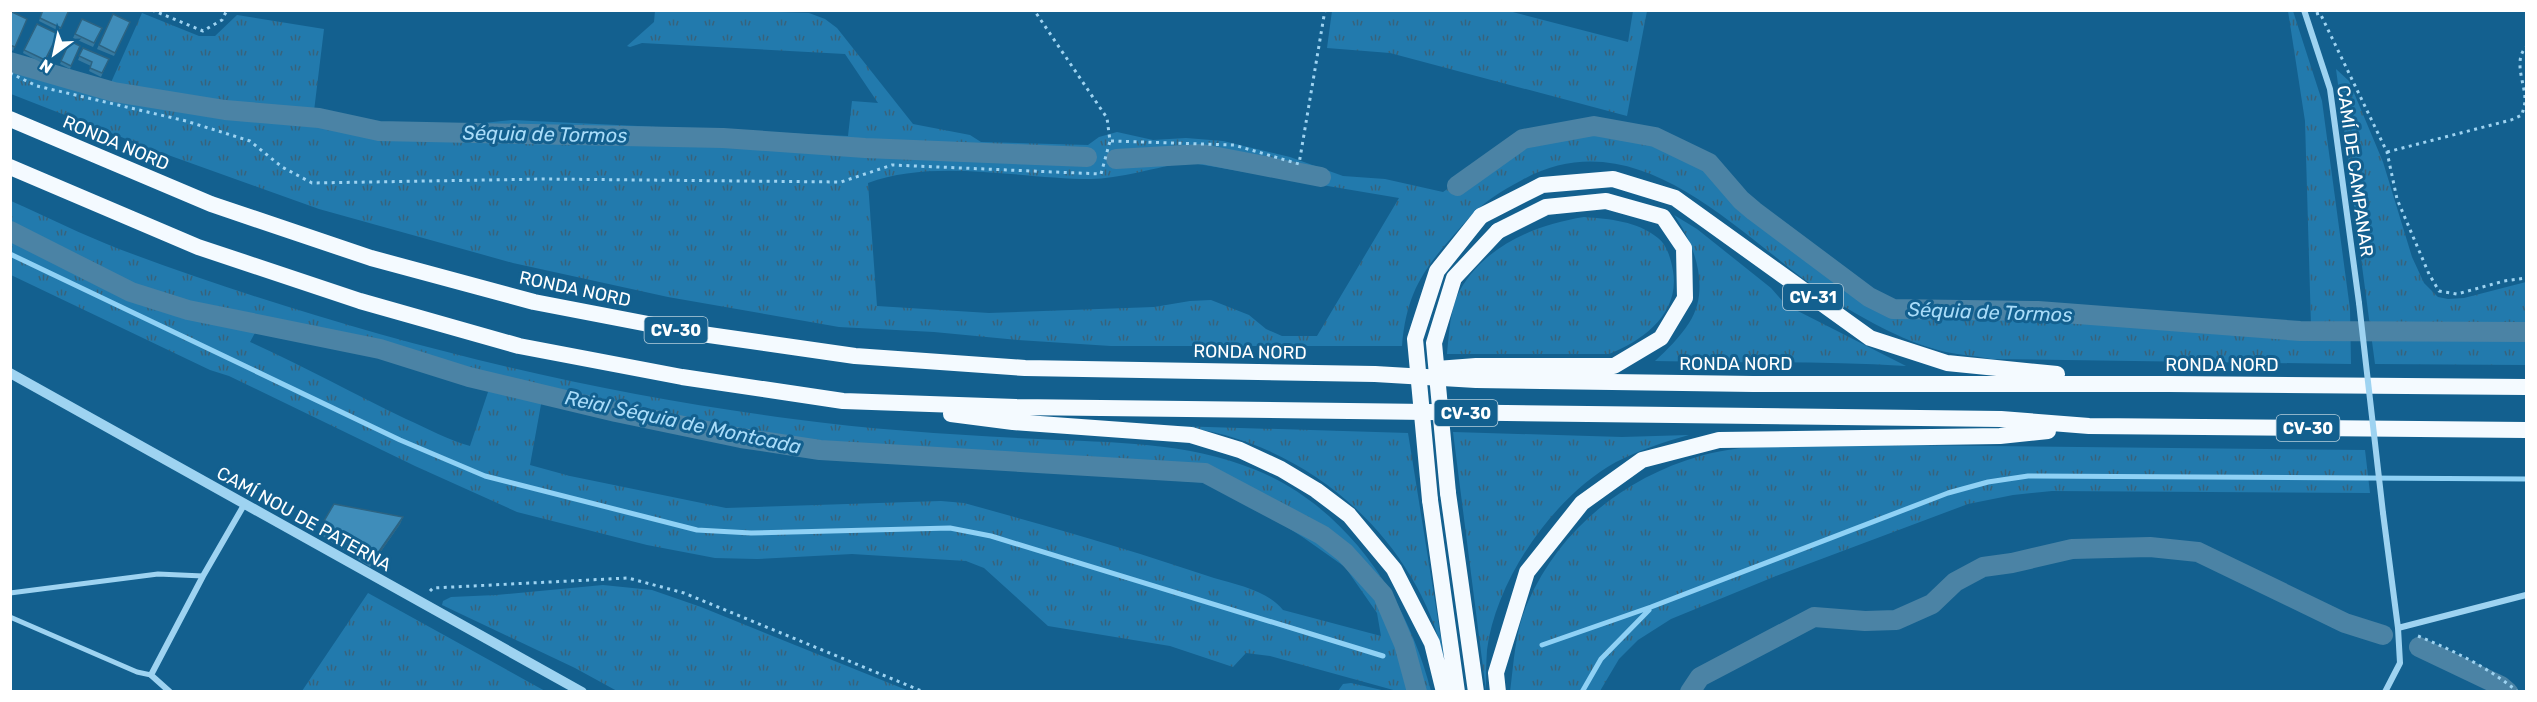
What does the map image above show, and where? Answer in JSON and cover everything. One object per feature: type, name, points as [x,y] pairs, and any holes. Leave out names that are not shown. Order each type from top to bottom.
[{"type":"highway","name":"RONDA NORD","points":[[10,119],[211,204],[371,258],[534,303],[695,333],[855,356],[1025,368],[1375,374],[1476,380],[1754,384],[2526,387]]},
{"type":"highway","name":"CV-30","points":[[10,167],[198,247],[360,301],[519,346],[682,377],[843,402],[1040,407],[2001,419],[2089,426],[2526,430]]},
{"type":"highway","name":"CV-31","points":[[1457,692],[1430,500],[1415,339],[1437,271],[1481,216],[1542,185],[1613,179],[1675,198],[1870,338],[1947,363],[2169,384]]},
{"type":"highway","points":[[1375,374],[1476,366],[1614,366],[1661,338],[1685,298],[1684,248],[1663,217],[1606,201],[1546,207],[1498,231],[1455,278],[1434,343],[1448,493],[1476,692]]},
{"type":"highway","points":[[843,402],[1013,422],[1191,435],[1240,450],[1281,469],[1316,490],[1349,515],[1394,568],[1432,643],[1444,692]]},
{"type":"highway","points":[[1498,692],[1496,673],[1527,572],[1582,503],[1642,460],[1719,440],[2001,436],[2089,426]]},
{"type":"street","name":"CAMÍ DE CAMPANAR","points":[[2305,14],[2330,89],[2359,303],[2398,628],[2400,663],[2385,692]]},
{"type":"street","name":"CAMÍ NOU DE PATERNA","points":[[10,373],[582,692]]},
{"type":"street","points":[[152,675],[203,576],[244,505]]},
{"type":"street","points":[[10,593],[158,574],[203,576]]},
{"type":"street","points":[[2398,628],[2526,595]]},
{"type":"street","points":[[10,617],[136,672],[152,675],[170,692]]},
{"type":"path","points":[[152,10],[203,31],[222,20],[227,10]]},
{"type":"path","points":[[10,73],[37,86],[186,121],[250,141],[282,167],[312,183],[544,180],[841,182],[892,165],[1101,174],[1110,141],[1107,118],[1034,10]]},
{"type":"path","points":[[1110,141],[1234,145],[1299,164],[1325,10]]},
{"type":"path","points":[[2305,14],[2320,13],[2387,152],[2397,200],[2429,274],[2439,291],[2457,294],[2504,281],[2526,278]]},
{"type":"path","points":[[2387,152],[2511,120],[2522,115],[2525,102],[2520,67],[2523,50],[2526,47]]},
{"type":"path","points":[[420,602],[433,588],[628,578],[684,593],[924,692]]},
{"type":"path","points":[[2398,628],[2459,653],[2502,678],[2518,692]]},
{"type":"green space","points":[[721,10],[809,13],[825,19],[837,28],[913,124],[970,135],[981,142],[1088,145],[1099,137],[1117,132],[1153,140],[1186,138],[1223,141],[1290,157],[1343,176],[1385,179],[1443,192],[1522,137],[1594,123],[1648,133],[1684,143],[1713,158],[1745,193],[1886,300],[1898,304],[2072,308],[2311,326],[2305,121],[2288,11],[2293,11],[2322,101],[2350,309],[2351,364],[1991,359],[1931,348],[1889,331],[1835,301],[1727,219],[1689,194],[1650,174],[1609,163],[1566,164],[1522,180],[1479,208],[1441,250],[1414,291],[1402,346],[1111,346],[839,327],[668,297],[513,263],[319,209],[157,151],[11,94],[10,53],[39,65],[109,87],[142,13],[199,36],[215,36],[237,15],[324,29],[314,111],[376,123],[440,126],[512,120],[848,136],[852,101],[878,103],[845,54],[642,43],[627,46],[654,22],[655,11]],"holes":[[[1186,162],[1399,198],[1317,336],[1282,336],[1266,329],[1249,315],[1211,300],[1154,307],[989,313],[877,306],[868,183],[894,176],[949,171],[1091,179],[1125,175]]]},
{"type":"green space","points":[[1332,11],[1509,11],[1628,42],[1633,11],[1647,11],[1627,116],[1390,53],[1327,48]]},
{"type":"green space","points":[[2336,69],[2349,81],[2383,162],[2412,257],[2424,283],[2438,297],[2448,299],[2464,298],[2526,282],[2526,365],[2375,364]]},
{"type":"green space","points":[[11,201],[119,249],[284,306],[451,353],[621,391],[823,423],[946,434],[1148,445],[1203,453],[1256,470],[1289,487],[1319,507],[1345,532],[1369,560],[1389,590],[1420,656],[1431,691],[1397,691],[1270,656],[1246,653],[1233,667],[1170,646],[1048,626],[984,568],[966,561],[852,554],[757,559],[715,558],[647,545],[517,512],[11,275]],"holes":[[[256,331],[376,354],[472,384],[490,386],[470,446],[406,419],[250,342]],[[542,399],[652,429],[783,452],[1208,483],[1259,509],[1345,567],[1377,613],[1381,636],[1283,610],[1269,598],[1242,586],[964,503],[941,501],[726,508],[570,476],[530,465]]]},
{"type":"green space","points":[[1674,215],[1697,229],[1771,288],[1786,305],[1906,366],[1655,361],[1689,323],[1696,310],[1699,296],[1698,268],[1694,253]]},
{"type":"green space","points":[[1584,217],[1632,224],[1650,232],[1664,244],[1671,262],[1674,286],[1671,300],[1657,323],[1635,341],[1609,354],[1447,354],[1450,321],[1457,297],[1471,274],[1483,261],[1498,249],[1530,232],[1548,225]]},
{"type":"green space","points":[[1175,426],[1408,433],[1444,658],[1429,613],[1408,571],[1380,533],[1346,500],[1308,472],[1267,450],[1222,434]]},
{"type":"green space","points":[[1453,432],[1622,437],[1689,435],[1616,462],[1593,477],[1550,518],[1515,568],[1502,595],[1487,650],[1486,691]]},
{"type":"green space","points":[[1795,444],[2365,450],[2370,493],[2052,491],[2013,495],[1968,504],[1776,576],[1671,619],[1638,640],[1619,659],[1600,691],[1510,692],[1518,635],[1528,602],[1541,576],[1558,551],[1598,510],[1646,478],[1700,456],[1735,449]]},
{"type":"green space","points":[[603,585],[652,590],[701,607],[909,691],[617,691],[575,668],[442,605],[443,601],[451,597]]},
{"type":"green space","points":[[368,593],[545,691],[302,691]]},
{"type":"green space","points":[[1351,683],[1386,691],[1338,691],[1343,684]]},
{"type":"building","points":[[43,10],[69,10],[61,28],[40,18]]},
{"type":"building","points":[[10,11],[27,19],[15,47],[10,45]]},
{"type":"building","points":[[113,14],[130,22],[115,53],[99,45]]},
{"type":"building","points":[[82,19],[102,28],[94,43],[75,34]]},
{"type":"building","points":[[37,24],[58,34],[45,60],[24,50]]},
{"type":"building","points":[[70,41],[80,46],[71,66],[61,61]]},
{"type":"building","points":[[83,48],[109,59],[102,73],[90,68],[92,62],[79,56]]},
{"type":"building","points":[[334,504],[403,517],[373,560],[321,526]]},
{"type":"waterway","name":"Séquia de Tormos","points":[[10,62],[114,92],[225,110],[319,118],[379,131],[723,138],[865,148],[1087,157]]},
{"type":"waterway","name":"Séquia de Tormos","points":[[1457,186],[1523,139],[1594,126],[1655,137],[1709,163],[1741,200],[1754,211],[1869,297],[1893,309],[2038,311],[2300,331],[2526,332]]},
{"type":"waterway","name":"Séquia de Tormos","points":[[1116,159],[1202,154],[1321,177]]},
{"type":"waterway","name":"Reial Séquia de Montcada","points":[[10,231],[131,292],[188,310],[380,349],[469,377],[616,412],[741,438],[820,450],[1205,473],[1322,535],[1345,553],[1383,595],[1404,644],[1417,692]]},
{"type":"waterway","points":[[10,254],[400,440],[485,476],[697,530],[751,533],[950,528],[991,536],[1383,656]]},
{"type":"waterway","points":[[1542,645],[1651,607],[1948,493],[1988,482],[2028,476],[2526,479]]},
{"type":"waterway","name":"Reial Séquia de Montcada","points":[[1690,692],[1700,677],[1814,617],[1865,621],[1896,620],[1932,604],[1955,582],[1983,567],[2012,563],[2072,549],[2150,547],[2198,552],[2345,623],[2383,635]]},
{"type":"waterway","points":[[1582,692],[1601,659],[1649,610]]},
{"type":"waterway","name":"Reial Séquia de Montcada","points":[[2419,647],[2501,686],[2508,692]]}]
